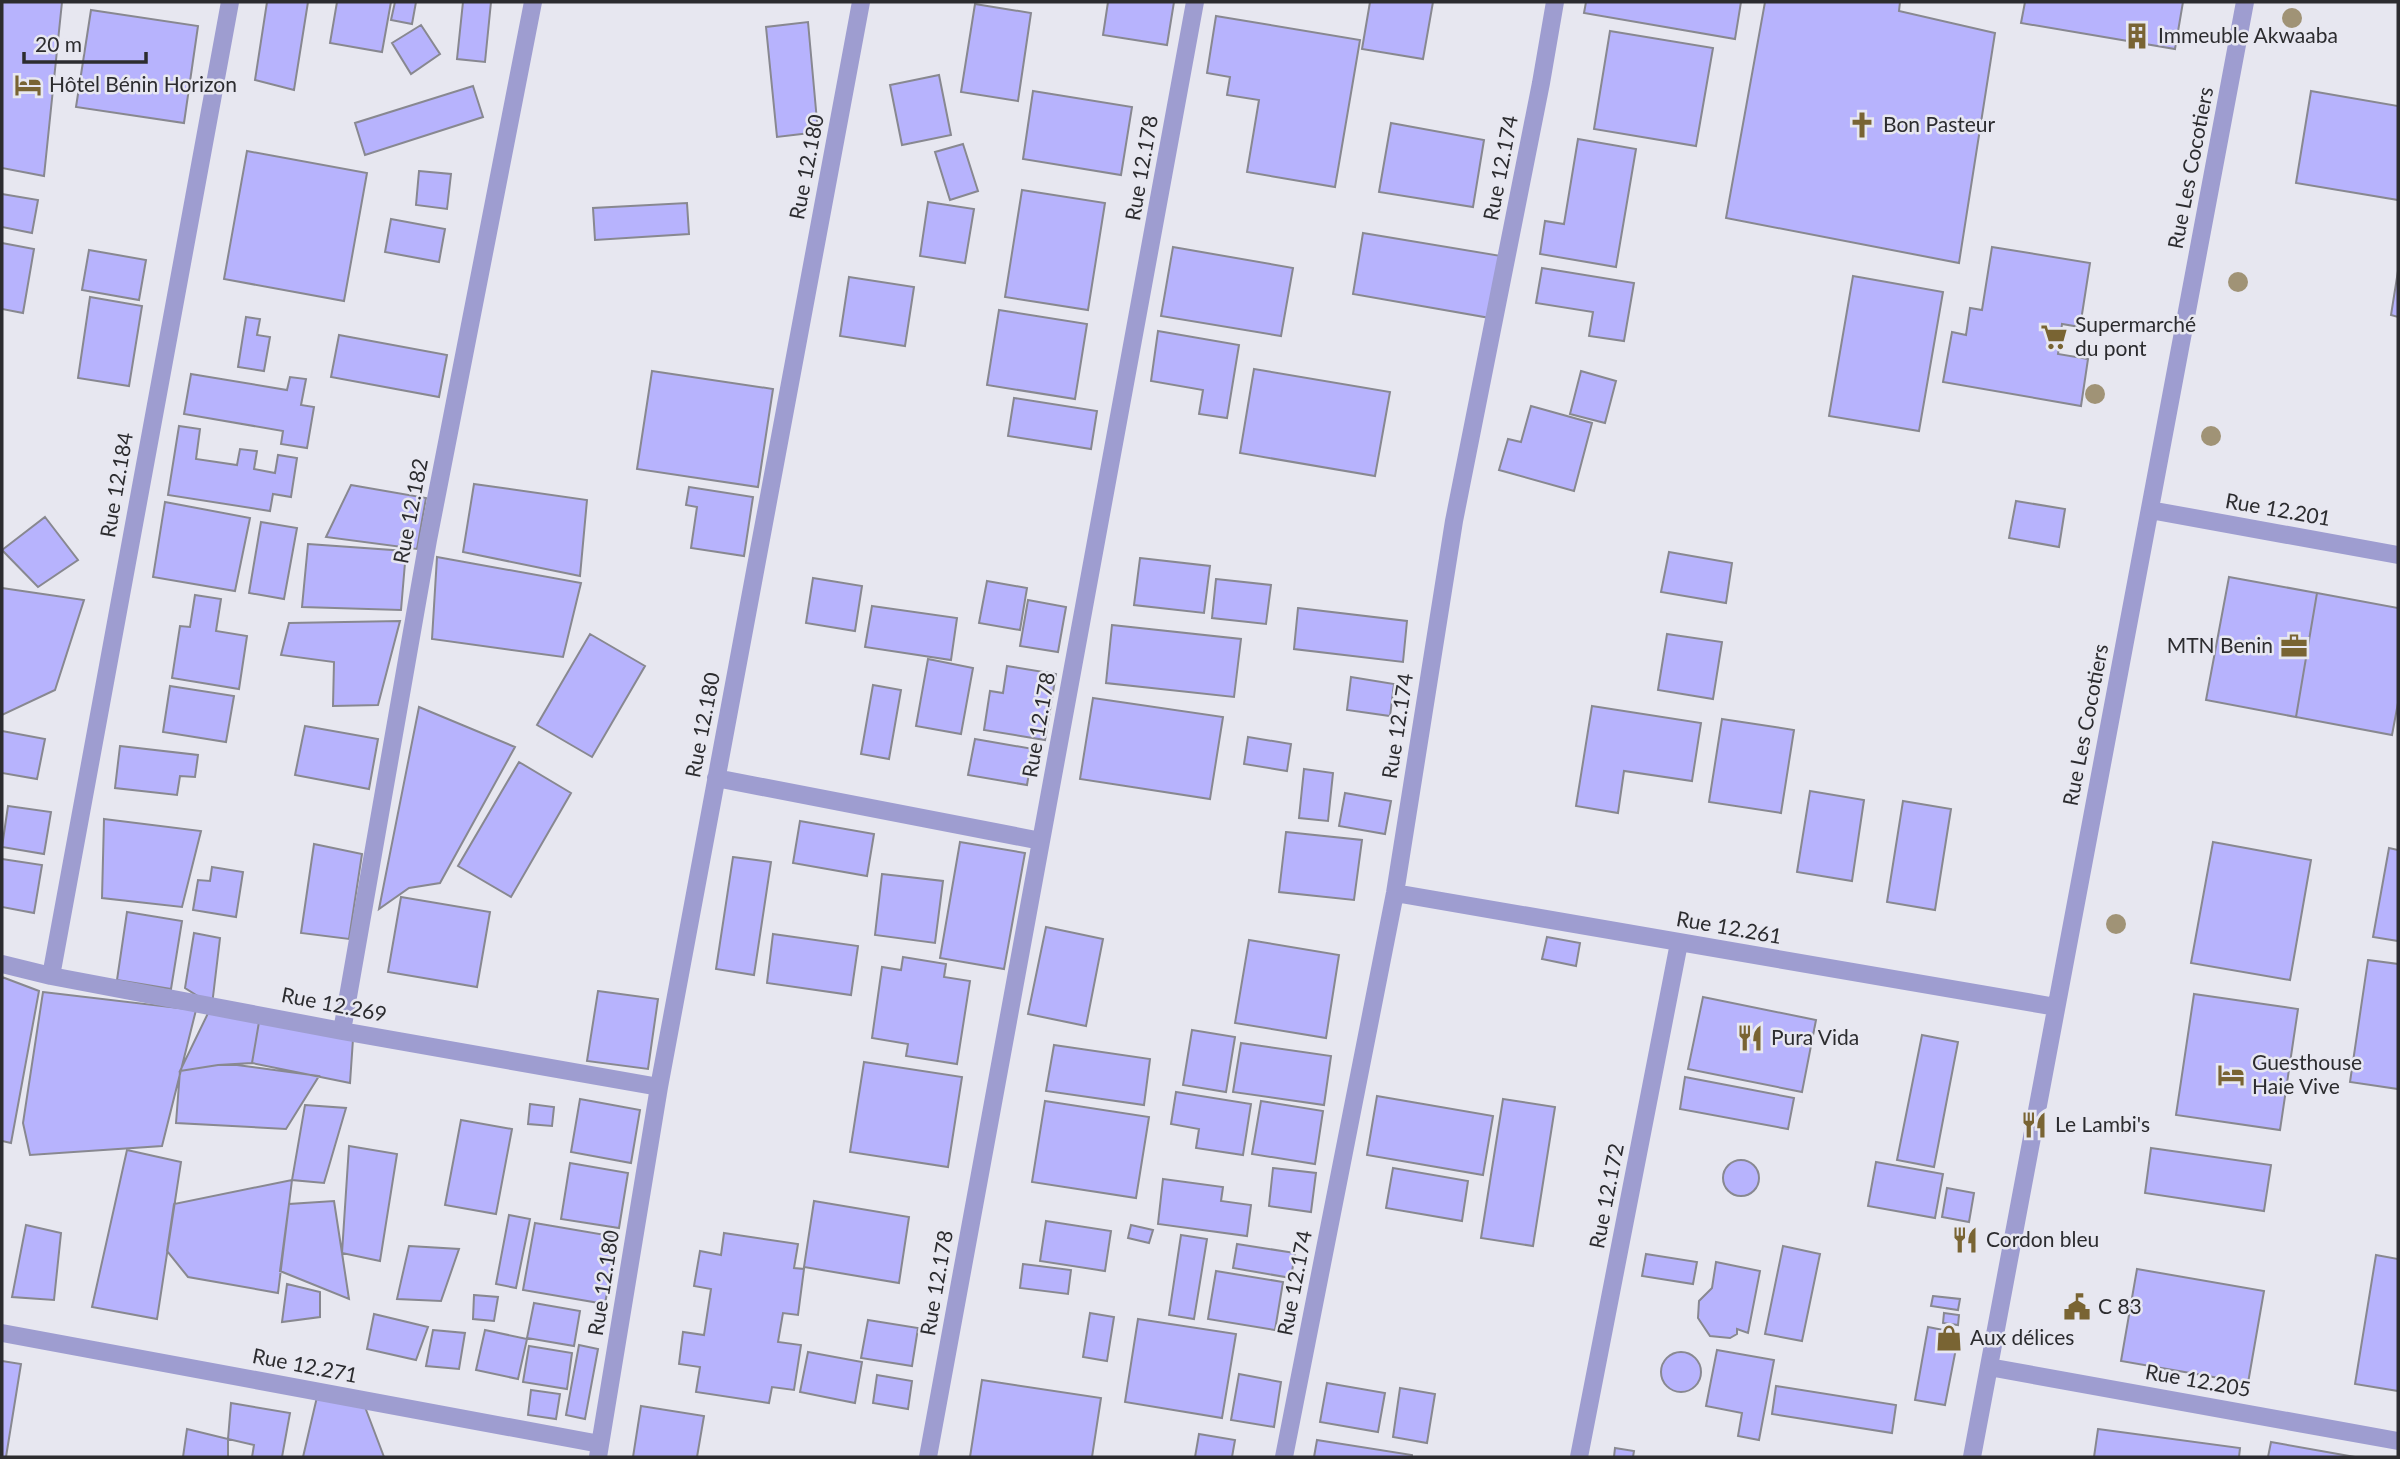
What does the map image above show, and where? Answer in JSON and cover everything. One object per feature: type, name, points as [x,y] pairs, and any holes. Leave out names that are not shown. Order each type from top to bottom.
[{"type":"street","name":"Rue 12.184","points":[[51,976],[230,2]]},
{"type":"street","name":"Rue 12.182","points":[[342,1031],[428,540],[533,2]]},
{"type":"street","name":"Rue 12.180","points":[[599,1451],[659,1087],[861,2]]},
{"type":"street","name":"Rue 12.178","points":[[928,1457],[1195,2]]},
{"type":"street","name":"Rue 12.174","points":[[1284,1457],[1395,893],[1454,521],[1539,96],[1555,2]]},
{"type":"street","name":"Rue Les Cocotiers","points":[[1972,1457],[2245,2]]},
{"type":"street","name":"Rue 12.201","points":[[2150,510],[2398,555]]},
{"type":"street","points":[[716,779],[1041,841]]},
{"type":"street","name":"Rue 12.261","points":[[1395,893],[2056,1007]]},
{"type":"street","name":"Rue 12.172","points":[[1579,1457],[1679,943]]},
{"type":"street","name":"Rue 12.269","points":[[2,964],[51,976],[342,1031],[659,1087]]},
{"type":"street","name":"Rue 12.271","points":[[2,1333],[599,1451]]},
{"type":"street","name":"Rue 12.205","points":[[1989,1367],[2398,1441]]},
{"type":"building","name":"Hôtel Bénin Horizon","points":[[2,2],[62,2],[44,176],[2,168]]},
{"type":"building","points":[[267,2],[308,2],[294,90],[255,80]]},
{"type":"building","points":[[337,2],[391,2],[382,52],[330,43]]},
{"type":"building","points":[[395,2],[416,2],[412,24],[391,20]]},
{"type":"building","points":[[463,2],[491,2],[485,62],[457,59]]},
{"type":"building","points":[[1108,2],[1174,2],[1167,45],[1103,35]]},
{"type":"building","points":[[1370,2],[1433,2],[1423,59],[1362,49]]},
{"type":"building","points":[[1586,2],[1741,2],[1735,39],[1584,13]]},
{"type":"building","name":"Bon Pasteur","points":[[1765,2],[1900,2],[1899,11],[1995,33],[1959,263],[1726,218]]},
{"type":"building","name":"Immeuble Akwaaba","points":[[2025,2],[2183,2],[2175,49],[2021,23]]},
{"type":"building","points":[[975,4],[1031,13],[1018,101],[961,92]]},
{"type":"building","points":[[91,10],[198,26],[184,123],[76,107]]},
{"type":"building","points":[[1216,16],[1360,40],[1335,187],[1247,172],[1259,100],[1227,95],[1230,77],[1207,73]]},
{"type":"building","points":[[808,22],[818,132],[777,137],[766,27]]},
{"type":"building","points":[[421,25],[440,54],[411,74],[392,43]]},
{"type":"building","points":[[1610,31],[1713,48],[1696,146],[1594,129]]},
{"type":"building","points":[[939,75],[951,135],[902,145],[890,85]]},
{"type":"building","points":[[473,86],[483,117],[365,155],[355,123]]},
{"type":"building","points":[[1033,91],[1132,107],[1121,175],[1023,159]]},
{"type":"building","points":[[2311,91],[2398,106],[2398,200],[2296,183]]},
{"type":"building","points":[[1391,123],[1484,140],[1473,207],[1379,192]]},
{"type":"building","points":[[1578,139],[1636,149],[1616,267],[1540,254],[1545,221],[1564,224]]},
{"type":"building","points":[[963,144],[978,191],[950,200],[935,152]]},
{"type":"building","points":[[247,151],[367,173],[344,301],[224,279]]},
{"type":"building","points":[[419,171],[451,174],[447,209],[416,205]]},
{"type":"building","points":[[1022,190],[1105,203],[1088,310],[1005,297]]},
{"type":"building","points":[[2,194],[38,200],[32,233],[2,227]]},
{"type":"building","points":[[928,202],[974,209],[965,263],[920,256]]},
{"type":"building","points":[[687,203],[689,234],[595,240],[593,208]]},
{"type":"building","points":[[391,219],[445,229],[439,262],[385,252]]},
{"type":"building","points":[[1363,233],[1501,256],[1490,318],[1353,294]]},
{"type":"building","points":[[2,243],[34,249],[23,313],[2,309]]},
{"type":"building","points":[[1173,247],[1293,268],[1281,336],[1161,316]]},
{"type":"building","points":[[1992,247],[2090,263],[2080,327],[2062,324],[2058,354],[2088,359],[2081,406],[1943,382],[1952,332],[1966,335],[1970,308],[1982,310]]},
{"type":"building","points":[[89,250],[146,260],[139,300],[82,290]]},
{"type":"building","points":[[1542,268],[1634,283],[1624,341],[1589,336],[1593,312],[1536,303]]},
{"type":"building","points":[[2398,271],[2398,317],[2391,315]]},
{"type":"building","points":[[1853,276],[1943,292],[1919,431],[1829,416]]},
{"type":"building","points":[[849,277],[914,287],[905,346],[840,336]]},
{"type":"building","points":[[90,297],[142,306],[129,386],[78,378]]},
{"type":"building","points":[[999,310],[1087,324],[1075,399],[987,385]]},
{"type":"building","points":[[246,317],[260,319],[257,335],[270,337],[264,371],[238,367]]},
{"type":"building","points":[[1158,331],[1239,345],[1227,418],[1199,414],[1203,390],[1151,381]]},
{"type":"building","points":[[339,335],[447,355],[439,397],[331,377]]},
{"type":"building","points":[[1254,369],[1390,392],[1375,476],[1240,453]]},
{"type":"building","points":[[652,371],[773,389],[758,487],[637,469]]},
{"type":"building","points":[[1581,371],[1616,381],[1605,423],[1570,414]]},
{"type":"building","points":[[191,374],[287,390],[290,377],[306,379],[301,405],[314,407],[307,448],[281,444],[283,431],[184,414]]},
{"type":"building","points":[[1014,398],[1097,411],[1091,449],[1008,436]]},
{"type":"building","points":[[1531,406],[1592,423],[1574,491],[1499,470],[1508,439],[1521,442]]},
{"type":"building","points":[[179,426],[200,429],[196,459],[237,465],[240,449],[257,451],[254,469],[275,473],[278,455],[297,458],[291,497],[273,494],[270,511],[168,495]]},
{"type":"building","points":[[474,484],[587,500],[580,576],[463,552]]},
{"type":"building","points":[[351,485],[426,498],[417,549],[326,537]]},
{"type":"building","points":[[689,487],[753,497],[744,556],[691,548],[697,507],[686,505]]},
{"type":"building","points":[[2016,501],[2065,509],[2059,547],[2009,538]]},
{"type":"building","points":[[165,502],[250,518],[235,591],[153,577]]},
{"type":"building","points":[[45,517],[78,560],[38,587],[2,550]]},
{"type":"building","points":[[261,522],[297,528],[284,599],[249,593]]},
{"type":"building","points":[[308,544],[406,551],[401,610],[302,607]]},
{"type":"building","points":[[1669,552],[1732,563],[1726,603],[1661,592]]},
{"type":"building","points":[[437,557],[581,583],[563,657],[432,639]]},
{"type":"building","points":[[1140,558],[1210,566],[1204,613],[1134,605]]},
{"type":"building","points":[[2229,577],[2317,593],[2296,717],[2206,700]]},
{"type":"building","points":[[813,578],[862,586],[855,631],[806,623]]},
{"type":"building","points":[[1216,579],[1271,585],[1266,624],[1212,618]]},
{"type":"building","points":[[987,581],[1027,588],[1020,630],[979,623]]},
{"type":"building","points":[[2,588],[84,600],[55,690],[2,715]]},
{"type":"building","points":[[2317,593],[2398,608],[2398,703],[2392,735],[2296,717]]},
{"type":"building","points":[[195,595],[221,599],[216,631],[247,636],[239,689],[172,678],[180,626],[190,627]]},
{"type":"building","points":[[1028,600],[1066,607],[1058,652],[1020,646]]},
{"type":"building","points":[[872,606],[957,618],[951,660],[865,647]]},
{"type":"building","points":[[1298,608],[1407,621],[1403,662],[1294,649]]},
{"type":"building","points":[[400,621],[378,705],[333,706],[334,662],[281,655],[289,623]]},
{"type":"building","points":[[1112,625],[1241,639],[1234,697],[1106,683]]},
{"type":"building","points":[[590,634],[645,666],[592,757],[537,725]]},
{"type":"building","points":[[1667,634],[1722,642],[1713,699],[1658,690]]},
{"type":"building","points":[[928,659],[973,668],[961,734],[916,726]]},
{"type":"building","points":[[1007,666],[1056,674],[1045,740],[984,730],[990,691],[1003,693]]},
{"type":"building","points":[[1351,677],[1394,684],[1390,716],[1347,710]]},
{"type":"building","points":[[873,685],[901,690],[889,759],[861,754]]},
{"type":"building","points":[[170,686],[234,696],[226,742],[163,732]]},
{"type":"building","points":[[1093,698],[1223,717],[1210,799],[1080,779]]},
{"type":"building","points":[[1592,706],[1701,723],[1692,781],[1624,771],[1618,813],[1576,806]]},
{"type":"building","points":[[419,707],[515,747],[440,883],[409,888],[379,909]]},
{"type":"building","points":[[1722,719],[1794,730],[1781,813],[1709,802]]},
{"type":"building","points":[[305,726],[378,739],[369,789],[295,775]]},
{"type":"building","points":[[2,731],[45,739],[37,779],[2,773]]},
{"type":"building","points":[[1248,737],[1291,744],[1287,771],[1244,764]]},
{"type":"building","points":[[975,739],[1033,749],[1027,785],[968,775]]},
{"type":"building","points":[[120,746],[198,755],[195,777],[180,776],[177,795],[115,788]]},
{"type":"building","points":[[519,762],[571,793],[511,897],[458,866]]},
{"type":"building","points":[[1304,769],[1333,773],[1328,821],[1299,818]]},
{"type":"building","points":[[1810,791],[1864,800],[1852,881],[1797,872]]},
{"type":"building","points":[[1345,793],[1391,801],[1385,834],[1339,826]]},
{"type":"building","points":[[1903,801],[1951,809],[1935,910],[1887,902]]},
{"type":"building","points":[[8,806],[51,812],[44,854],[2,847]]},
{"type":"building","points":[[104,819],[201,831],[182,907],[102,898]]},
{"type":"building","points":[[800,821],[874,834],[867,876],[793,863]]},
{"type":"building","points":[[1286,832],[1362,840],[1354,900],[1279,892]]},
{"type":"building","points":[[960,842],[1025,853],[1004,969],[940,958]]},
{"type":"building","points":[[2213,842],[2311,860],[2290,980],[2191,963]]},
{"type":"building","points":[[314,844],[362,854],[349,939],[301,933]]},
{"type":"building","points":[[2389,848],[2398,850],[2398,941],[2373,937]]},
{"type":"building","points":[[733,857],[771,862],[754,975],[716,969]]},
{"type":"building","points":[[2,859],[42,865],[34,913],[2,907]]},
{"type":"building","points":[[212,867],[243,872],[236,917],[193,910],[198,880],[210,881]]},
{"type":"building","points":[[882,874],[943,881],[935,943],[875,935]]},
{"type":"building","points":[[401,897],[490,912],[477,987],[388,972]]},
{"type":"building","points":[[127,912],[182,921],[171,989],[117,980]]},
{"type":"building","points":[[1046,927],[1103,939],[1086,1026],[1028,1014]]},
{"type":"building","points":[[194,933],[220,938],[212,1005],[185,988]]},
{"type":"building","points":[[773,934],[858,946],[851,995],[767,983]]},
{"type":"building","points":[[1547,937],[1580,943],[1576,966],[1542,959]]},
{"type":"building","points":[[1249,940],[1339,955],[1326,1038],[1235,1023]]},
{"type":"building","points":[[903,957],[946,964],[944,977],[970,981],[957,1064],[906,1056],[908,1044],[872,1038],[882,967],[901,970]]},
{"type":"building","points":[[2368,960],[2398,964],[2398,1089],[2350,1082]]},
{"type":"building","points":[[2,977],[39,991],[11,1143],[2,1141]]},
{"type":"building","points":[[598,991],[658,999],[648,1069],[587,1061]]},
{"type":"building","points":[[43,992],[196,1010],[162,1146],[30,1155],[23,1123]]},
{"type":"building","points":[[2194,994],[2298,1009],[2280,1130],[2176,1115]]},
{"type":"building","points":[[1703,997],[1816,1020],[1802,1092],[1688,1069]]},
{"type":"building","points":[[212,1005],[259,1022],[252,1063],[180,1071]]},
{"type":"building","points":[[259,1022],[353,1039],[350,1083],[252,1063]]},
{"type":"building","points":[[1192,1030],[1235,1037],[1226,1092],[1183,1085]]},
{"type":"building","points":[[1922,1035],[1958,1042],[1934,1167],[1897,1160]]},
{"type":"building","points":[[1241,1043],[1331,1056],[1324,1105],[1233,1092]]},
{"type":"building","points":[[1054,1045],[1150,1059],[1144,1105],[1046,1091]]},
{"type":"building","points":[[864,1062],[962,1077],[948,1167],[850,1152]]},
{"type":"building","points":[[218,1065],[319,1076],[286,1129],[176,1123],[180,1071]]},
{"type":"building","points":[[1685,1077],[1794,1098],[1788,1129],[1680,1109]]},
{"type":"building","points":[[1176,1092],[1251,1104],[1243,1155],[1196,1148],[1199,1129],[1171,1124]]},
{"type":"building","points":[[1377,1096],[1493,1116],[1483,1175],[1367,1155]]},
{"type":"building","points":[[580,1099],[640,1110],[631,1163],[571,1152]]},
{"type":"building","points":[[1503,1099],[1555,1107],[1533,1246],[1481,1238]]},
{"type":"building","points":[[1045,1101],[1149,1117],[1136,1198],[1032,1182]]},
{"type":"building","points":[[1261,1101],[1323,1111],[1315,1164],[1252,1154]]},
{"type":"building","points":[[530,1104],[554,1107],[552,1126],[528,1124]]},
{"type":"building","points":[[305,1105],[346,1108],[324,1183],[292,1180]]},
{"type":"building","points":[[461,1120],[512,1129],[496,1214],[445,1205]]},
{"type":"building","points":[[349,1146],[397,1154],[380,1261],[342,1253]]},
{"type":"building","points":[[2151,1148],[2271,1165],[2264,1211],[2145,1193]]},
{"type":"building","points":[[127,1150],[181,1162],[157,1319],[92,1307]]},
{"type":"building","points":[[1741,1160],[1754,1165],[1759,1178],[1754,1191],[1741,1196],[1728,1191],[1723,1178],[1728,1165]]},
{"type":"building","points":[[1876,1162],[1943,1174],[1935,1218],[1868,1206]]},
{"type":"building","points":[[570,1163],[628,1173],[619,1228],[561,1219]]},
{"type":"building","points":[[1273,1168],[1316,1173],[1311,1212],[1269,1206]]},
{"type":"building","points":[[1393,1168],[1468,1181],[1462,1221],[1386,1208]]},
{"type":"building","points":[[1163,1179],[1223,1187],[1221,1201],[1251,1205],[1247,1236],[1158,1224]]},
{"type":"building","points":[[292,1180],[278,1293],[188,1277],[167,1251],[174,1204]]},
{"type":"building","points":[[1947,1188],[1974,1193],[1969,1222],[1942,1217]]},
{"type":"building","points":[[334,1201],[349,1299],[280,1271],[289,1204]]},
{"type":"building","points":[[814,1201],[909,1217],[899,1283],[804,1267]]},
{"type":"building","points":[[509,1215],[530,1219],[516,1288],[496,1284]]},
{"type":"building","points":[[1046,1221],[1111,1231],[1105,1271],[1040,1261]]},
{"type":"building","points":[[535,1223],[617,1237],[605,1304],[523,1290]]},
{"type":"building","points":[[26,1225],[61,1233],[54,1300],[12,1297]]},
{"type":"building","points":[[1131,1225],[1153,1230],[1149,1243],[1128,1238]]},
{"type":"building","points":[[724,1233],[798,1244],[794,1268],[804,1269],[798,1315],[783,1313],[778,1342],[801,1345],[794,1390],[772,1387],[769,1403],[696,1392],[700,1367],[679,1364],[683,1332],[704,1335],[711,1289],[694,1286],[700,1251],[721,1255]]},
{"type":"building","points":[[1181,1235],[1207,1239],[1194,1319],[1169,1315]]},
{"type":"building","points":[[1237,1244],[1295,1253],[1291,1278],[1233,1268]]},
{"type":"building","points":[[409,1246],[459,1249],[441,1301],[397,1299]]},
{"type":"building","points":[[1783,1246],[1820,1254],[1802,1341],[1765,1334]]},
{"type":"building","points":[[1646,1254],[1697,1262],[1693,1284],[1642,1276]]},
{"type":"building","points":[[2376,1255],[2398,1259],[2398,1391],[2355,1384]]},
{"type":"building","points":[[1716,1262],[1760,1271],[1748,1333],[1737,1329],[1737,1334],[1730,1338],[1710,1336],[1698,1318],[1699,1301],[1712,1288]]},
{"type":"building","points":[[1023,1264],[1071,1270],[1068,1294],[1020,1288]]},
{"type":"building","points":[[2137,1269],[2264,1291],[2248,1383],[2121,1361]]},
{"type":"building","points":[[1216,1271],[1283,1282],[1275,1330],[1208,1319]]},
{"type":"building","points":[[287,1284],[320,1292],[320,1317],[282,1322]]},
{"type":"building","points":[[474,1295],[498,1297],[494,1321],[473,1319]]},
{"type":"building","points":[[1933,1296],[1960,1299],[1958,1310],[1931,1306]]},
{"type":"building","points":[[534,1303],[580,1311],[574,1346],[527,1338]]},
{"type":"building","points":[[1090,1313],[1114,1317],[1107,1361],[1083,1357]]},
{"type":"building","points":[[1944,1313],[1959,1315],[1958,1325],[1943,1323]]},
{"type":"building","points":[[374,1314],[428,1327],[416,1360],[367,1349]]},
{"type":"building","points":[[1138,1319],[1236,1334],[1222,1418],[1125,1402]]},
{"type":"building","points":[[868,1320],[918,1328],[912,1366],[861,1358]]},
{"type":"building","points":[[1928,1327],[1959,1333],[1945,1405],[1915,1400]]},
{"type":"building","points":[[433,1330],[465,1333],[459,1369],[426,1366]]},
{"type":"building","points":[[485,1330],[527,1339],[518,1379],[476,1370]]},
{"type":"building","points":[[579,1345],[598,1349],[585,1419],[566,1415]]},
{"type":"building","points":[[529,1346],[572,1353],[567,1389],[523,1382]]},
{"type":"building","points":[[1717,1350],[1774,1360],[1759,1440],[1738,1436],[1742,1413],[1706,1406]]},
{"type":"building","points":[[808,1352],[862,1362],[855,1403],[800,1392]]},
{"type":"building","points":[[1681,1352],[1695,1358],[1701,1372],[1695,1386],[1681,1392],[1667,1386],[1661,1372],[1667,1358]]},
{"type":"building","points":[[2,1361],[21,1364],[6,1457],[2,1457]]},
{"type":"building","points":[[1239,1374],[1281,1382],[1274,1427],[1231,1420]]},
{"type":"building","points":[[877,1375],[912,1381],[908,1409],[873,1403]]},
{"type":"building","points":[[982,1380],[1101,1398],[1092,1457],[970,1457]]},
{"type":"building","points":[[1327,1383],[1385,1393],[1378,1432],[1320,1422]]},
{"type":"building","points":[[1776,1386],[1896,1405],[1892,1433],[1772,1414]]},
{"type":"building","points":[[1400,1388],[1435,1394],[1427,1443],[1393,1437]]},
{"type":"building","points":[[531,1390],[560,1394],[556,1419],[528,1415]]},
{"type":"building","points":[[317,1397],[365,1407],[384,1457],[303,1457]]},
{"type":"building","points":[[231,1403],[290,1413],[282,1457],[252,1457],[254,1445],[228,1439]]},
{"type":"building","points":[[641,1406],[704,1416],[697,1457],[633,1457]]},
{"type":"building","points":[[187,1429],[228,1439],[228,1457],[183,1457]]},
{"type":"building","points":[[2098,1429],[2240,1448],[2239,1457],[2094,1457]]},
{"type":"building","points":[[1199,1434],[1235,1440],[1232,1457],[1195,1457]]},
{"type":"building","points":[[1317,1440],[1412,1455],[1412,1457],[1314,1457]]},
{"type":"building","points":[[2271,1442],[2355,1457],[2268,1457]]},
{"type":"building","points":[[1615,1448],[1634,1451],[1633,1457],[1614,1457]]},
{"type":"place","name":"Immeuble Akwaaba","points":[[2137,36]]},
{"type":"place","name":"Hôtel Bénin Horizon","points":[[28,85]]},
{"type":"place","name":"Bon Pasteur","points":[[1862,125]]},
{"type":"place","name":"Supermarché du pont","points":[[2054,337]]},
{"type":"place","name":"MTN Benin","points":[[2294,646]]},
{"type":"place","name":"Pura Vida","points":[[1750,1038]]},
{"type":"place","name":"Guesthouse Haie Vive","points":[[2231,1075]]},
{"type":"place","name":"Le Lambi's","points":[[2034,1125]]},
{"type":"place","name":"Cordon bleu","points":[[1965,1240]]},
{"type":"place","name":"C 83","points":[[2077,1307]]},
{"type":"place","name":"Aux délices","points":[[1949,1338]]}]
